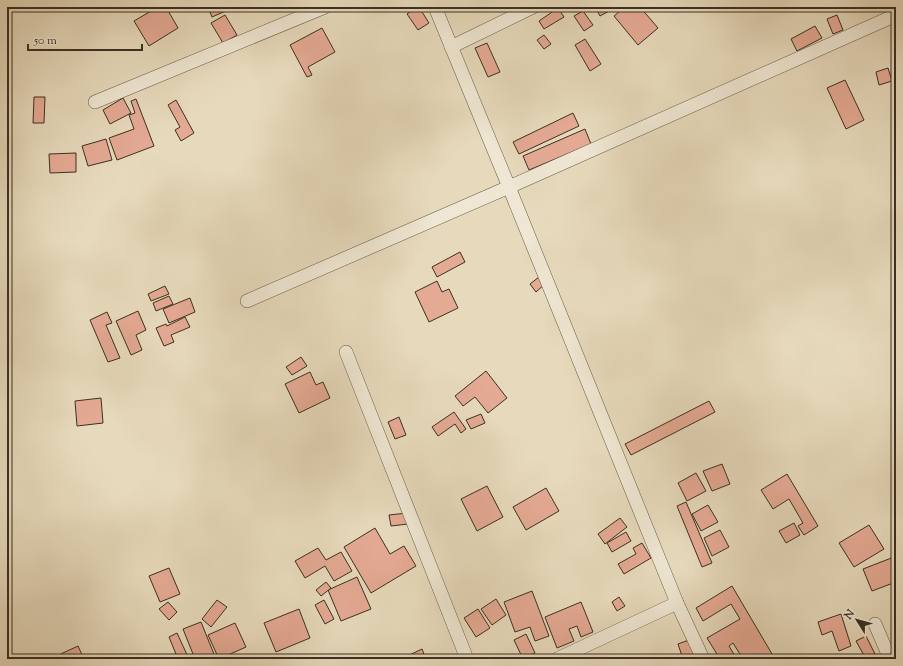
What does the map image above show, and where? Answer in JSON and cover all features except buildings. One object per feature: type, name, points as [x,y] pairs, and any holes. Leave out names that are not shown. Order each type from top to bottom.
[{"type":"street","points":[[95,102],[325,7]]},
{"type":"street","points":[[435,7],[677,603],[703,659]]},
{"type":"street","points":[[451,47],[533,7]]},
{"type":"street","points":[[247,301],[509,187],[896,15]]},
{"type":"street","points":[[346,352],[467,659]]},
{"type":"street","points":[[557,659],[677,603]]},
{"type":"street","points":[[875,624],[890,659]]}]
